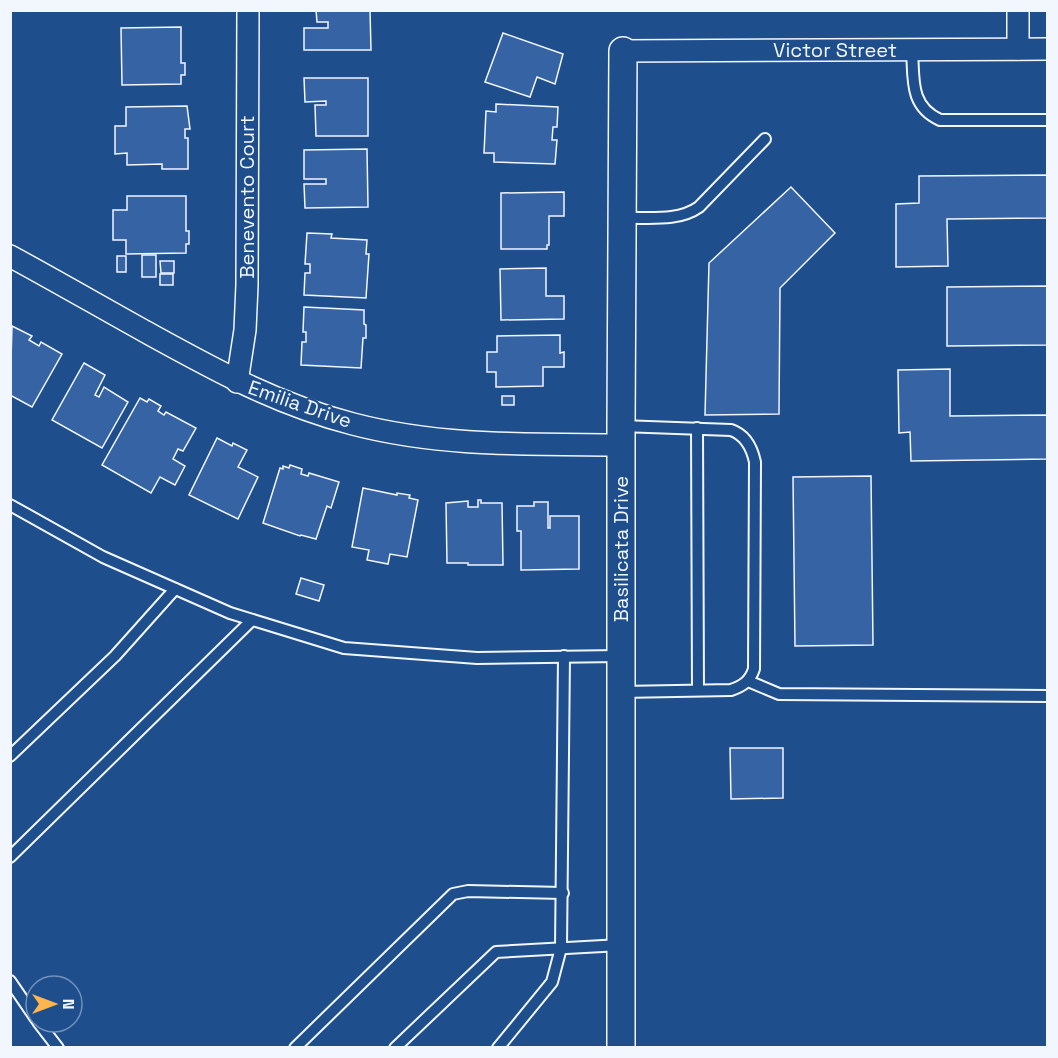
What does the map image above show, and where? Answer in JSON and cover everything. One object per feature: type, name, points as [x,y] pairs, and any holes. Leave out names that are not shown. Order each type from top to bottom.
[{"type":"street","name":"Benevento Court","points":[[237,382],[247,285],[248,10]]},
{"type":"street","points":[[1018,10],[1018,49]]},
{"type":"street","name":"Victor Street","points":[[623,51],[1047,49]]},
{"type":"street","name":"Basilicata Drive","points":[[621,1047],[623,51]]},
{"type":"street","name":"Emilia Drive","points":[[10,256],[237,382],[289,404],[354,424],[420,437],[487,443],[621,435]]},
{"type":"lane","points":[[912,49],[915,93],[921,106],[931,116],[940,120],[1047,120]]},
{"type":"lane","points":[[622,218],[676,217],[690,214],[765,139]]},
{"type":"lane","points":[[697,428],[698,690]]},
{"type":"lane","points":[[621,435],[697,428],[736,431],[750,445],[756,462],[753,669],[748,681],[741,687],[731,690],[621,692]]},
{"type":"lane","points":[[10,505],[103,557],[230,613],[344,648],[477,658],[621,656]]},
{"type":"lane","points":[[10,756],[115,656],[175,589]]},
{"type":"lane","points":[[10,857],[252,620]]},
{"type":"lane","points":[[498,1047],[552,981],[561,948],[564,656]]},
{"type":"lane","points":[[748,681],[779,694],[1047,696]]},
{"type":"lane","points":[[296,1047],[453,894],[468,891],[563,893]]},
{"type":"lane","points":[[395,1047],[496,952],[621,945]]},
{"type":"lane","points":[[10,981],[24,1001]]},
{"type":"lane","points":[[48,1034],[58,1047]]},
{"type":"building","points":[[316,10],[370,10],[371,50],[304,50],[304,28],[328,28],[328,22],[317,22]]},
{"type":"building","points":[[181,27],[181,63],[185,63],[185,75],[181,75],[181,84],[122,85],[121,28]]},
{"type":"building","points":[[503,33],[563,54],[555,84],[537,77],[530,97],[485,82]]},
{"type":"building","points":[[304,78],[368,78],[368,136],[316,136],[315,105],[326,105],[326,101],[305,102]]},
{"type":"building","points":[[496,104],[558,107],[557,127],[553,127],[552,140],[557,140],[555,164],[494,162],[494,153],[484,153],[486,111],[496,112]]},
{"type":"building","points":[[187,106],[190,129],[185,129],[185,138],[188,138],[188,169],[162,169],[162,164],[127,165],[127,153],[115,154],[115,126],[126,126],[126,107]]},
{"type":"building","points":[[367,149],[368,207],[305,208],[304,184],[326,184],[326,179],[304,179],[304,150]]},
{"type":"building","points":[[1048,175],[1048,218],[947,219],[948,266],[896,267],[896,204],[919,203],[919,176]]},
{"type":"building","points":[[791,187],[835,233],[780,288],[779,414],[705,415],[709,263]]},
{"type":"building","points":[[564,192],[564,216],[549,216],[547,249],[501,249],[501,193]]},
{"type":"building","points":[[127,196],[186,196],[186,231],[189,231],[189,244],[186,244],[186,253],[126,254],[126,240],[113,240],[113,210],[127,210]]},
{"type":"building","points":[[307,233],[332,234],[331,238],[367,240],[366,254],[369,254],[366,298],[304,295],[305,273],[310,273],[310,264],[305,264]]},
{"type":"building","points":[[142,255],[156,255],[156,277],[142,277]]},
{"type":"building","points":[[117,256],[126,256],[126,272],[117,272]]},
{"type":"building","points":[[160,261],[174,261],[174,273],[161,273]]},
{"type":"building","points":[[546,268],[546,296],[564,296],[564,319],[501,320],[500,269]]},
{"type":"building","points":[[160,274],[173,274],[173,285],[160,285]]},
{"type":"building","points":[[1048,286],[1048,345],[947,346],[947,287]]},
{"type":"building","points":[[304,307],[364,310],[366,338],[363,338],[361,368],[301,365],[302,342],[306,342],[306,332],[303,332]]},
{"type":"building","points":[[12,326],[32,336],[29,340],[39,346],[41,342],[62,354],[32,407],[10,395]]},
{"type":"building","points":[[560,335],[560,353],[564,352],[564,367],[543,367],[543,386],[496,387],[496,372],[487,372],[487,352],[497,352],[497,336]]},
{"type":"building","points":[[84,363],[105,375],[95,395],[99,397],[104,387],[128,402],[102,448],[52,420]]},
{"type":"building","points":[[950,369],[950,416],[1048,415],[1048,459],[911,461],[910,432],[899,433],[898,370]]},
{"type":"building","points":[[502,396],[514,396],[514,405],[502,405]]},
{"type":"building","points":[[140,398],[147,402],[149,399],[161,406],[158,411],[164,415],[166,412],[196,428],[183,451],[178,449],[173,459],[185,466],[175,485],[160,477],[151,493],[102,465]]},
{"type":"building","points":[[217,438],[232,446],[233,443],[247,450],[238,467],[258,477],[238,519],[189,495]]},
{"type":"building","points":[[290,465],[302,469],[301,474],[308,476],[309,473],[339,482],[331,508],[327,506],[316,539],[263,523],[280,468],[283,469],[283,466],[289,468]]},
{"type":"building","points":[[871,476],[873,645],[795,646],[793,477]]},
{"type":"building","points":[[363,488],[397,495],[397,493],[410,495],[409,498],[418,500],[407,557],[390,554],[388,564],[367,560],[369,550],[352,547]]},
{"type":"building","points":[[478,500],[481,500],[481,503],[502,503],[503,565],[447,563],[446,503],[468,501],[468,507],[478,507]]},
{"type":"building","points":[[534,502],[548,502],[548,528],[550,528],[550,516],[579,516],[579,569],[521,570],[521,531],[517,531],[517,506],[534,506]]},
{"type":"building","points":[[301,578],[324,585],[319,601],[296,594]]},
{"type":"building","points":[[730,748],[783,748],[783,798],[731,799]]}]
